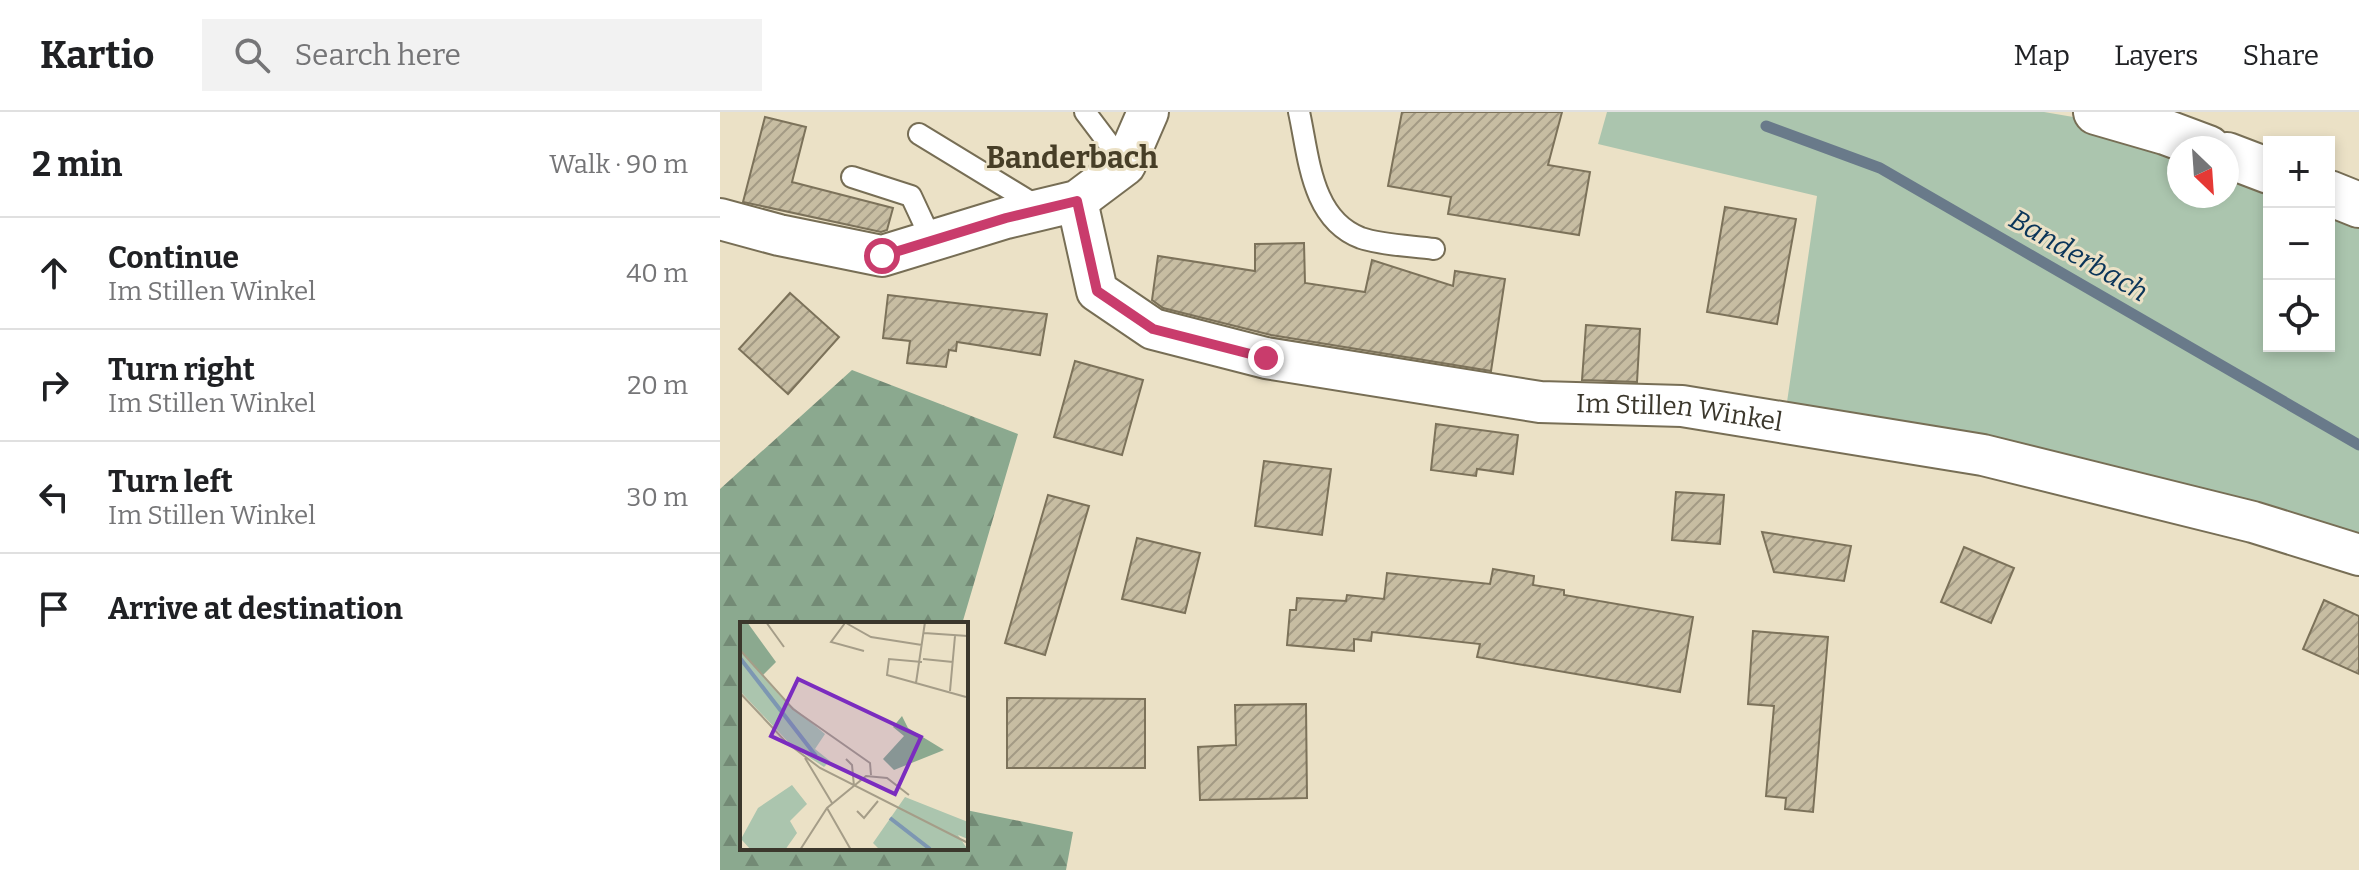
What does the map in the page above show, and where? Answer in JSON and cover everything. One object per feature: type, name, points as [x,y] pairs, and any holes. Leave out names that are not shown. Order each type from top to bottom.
[{"type":"street","points":[[720,219],[779,235],[882,256],[1060,205],[1125,165],[1148,112]]},
{"type":"street","points":[[2096,112],[2176,136]]},
{"type":"street","points":[[2239,160],[2263,169]]},
{"type":"street","points":[[2335,195],[2359,205]]},
{"type":"street","name":"Im Stillen Winkel","points":[[1060,205],[1097,291],[1153,329],[1266,358],[1540,402],[1682,406],[1983,455],[2253,522],[2359,555]]},
{"type":"lane","points":[[1085,112],[1125,165]]},
{"type":"lane","points":[[1299,112],[1317,196],[1333,219],[1361,238],[1434,249]]},
{"type":"lane","points":[[919,134],[1060,205]]},
{"type":"lane","points":[[852,177],[911,196],[932,241]]},
{"type":"green space","points":[[1607,112],[2044,112],[2085,119],[2167,150],[2167,208],[2239,208],[2239,175],[2263,184],[2263,352],[2335,352],[2335,210],[2359,220],[2359,562],[1786,409],[1817,196],[1598,144]]},
{"type":"green space","points":[[852,370],[1018,434],[963,622],[740,622],[740,850],[968,850],[968,810],[1073,832],[1066,870],[720,870],[720,489]]},
{"type":"building","points":[[1402,112],[1562,112],[1548,165],[1590,172],[1579,235],[1448,214],[1451,197],[1388,186]]},
{"type":"building","points":[[765,117],[806,127],[792,182],[893,208],[887,230],[881,232],[743,202]]},
{"type":"building","points":[[1725,207],[1796,219],[1777,324],[1707,312]]},
{"type":"building","points":[[1304,243],[1305,283],[1365,292],[1372,260],[1453,286],[1455,271],[1505,279],[1491,371],[1271,335],[1163,308],[1152,300],[1158,256],[1255,271],[1255,244]]},
{"type":"building","points":[[790,293],[839,337],[788,394],[739,349]]},
{"type":"building","points":[[888,295],[1047,314],[1040,355],[957,342],[956,351],[949,350],[946,367],[907,363],[910,341],[883,338]]},
{"type":"building","points":[[1586,325],[1640,329],[1637,382],[1582,380]]},
{"type":"building","points":[[1075,361],[1143,380],[1122,455],[1054,437]]},
{"type":"building","points":[[1436,424],[1518,435],[1513,474],[1477,469],[1476,476],[1431,470]]},
{"type":"building","points":[[1264,461],[1331,469],[1322,535],[1255,526]]},
{"type":"building","points":[[1676,492],[1724,495],[1720,544],[1672,540]]},
{"type":"building","points":[[1048,495],[1089,506],[1045,655],[1005,643]]},
{"type":"building","points":[[1762,532],[1851,546],[1844,581],[1774,572]]},
{"type":"building","points":[[1137,538],[1200,553],[1185,613],[1122,599]]},
{"type":"building","points":[[1964,547],[2014,568],[1991,623],[1941,602]]},
{"type":"building","points":[[1493,569],[1534,576],[1533,585],[1564,590],[1564,595],[1693,617],[1680,692],[1477,657],[1480,644],[1372,632],[1371,641],[1354,639],[1354,651],[1287,645],[1290,610],[1296,610],[1297,598],[1346,601],[1347,595],[1384,599],[1387,573],[1490,584]]},
{"type":"building","points":[[2324,600],[2359,616],[2359,674],[2303,649]]},
{"type":"building","points":[[1753,631],[1828,637],[1813,812],[1785,809],[1786,798],[1766,796],[1774,706],[1748,704]]},
{"type":"building","points":[[1007,698],[1145,699],[1145,768],[1007,768]]},
{"type":"building","points":[[1306,704],[1307,798],[1200,800],[1198,747],[1236,745],[1235,705]]},
{"type":"waterway","name":"Banderbach","points":[[1766,126],[1880,168],[2359,445]]},
{"type":"district","name":"Banderbach","points":[[1072,158]]},
{"type":"route","points":[[882,256],[1006,218],[1077,201],[1097,291],[1153,329],[1266,358]]}]
